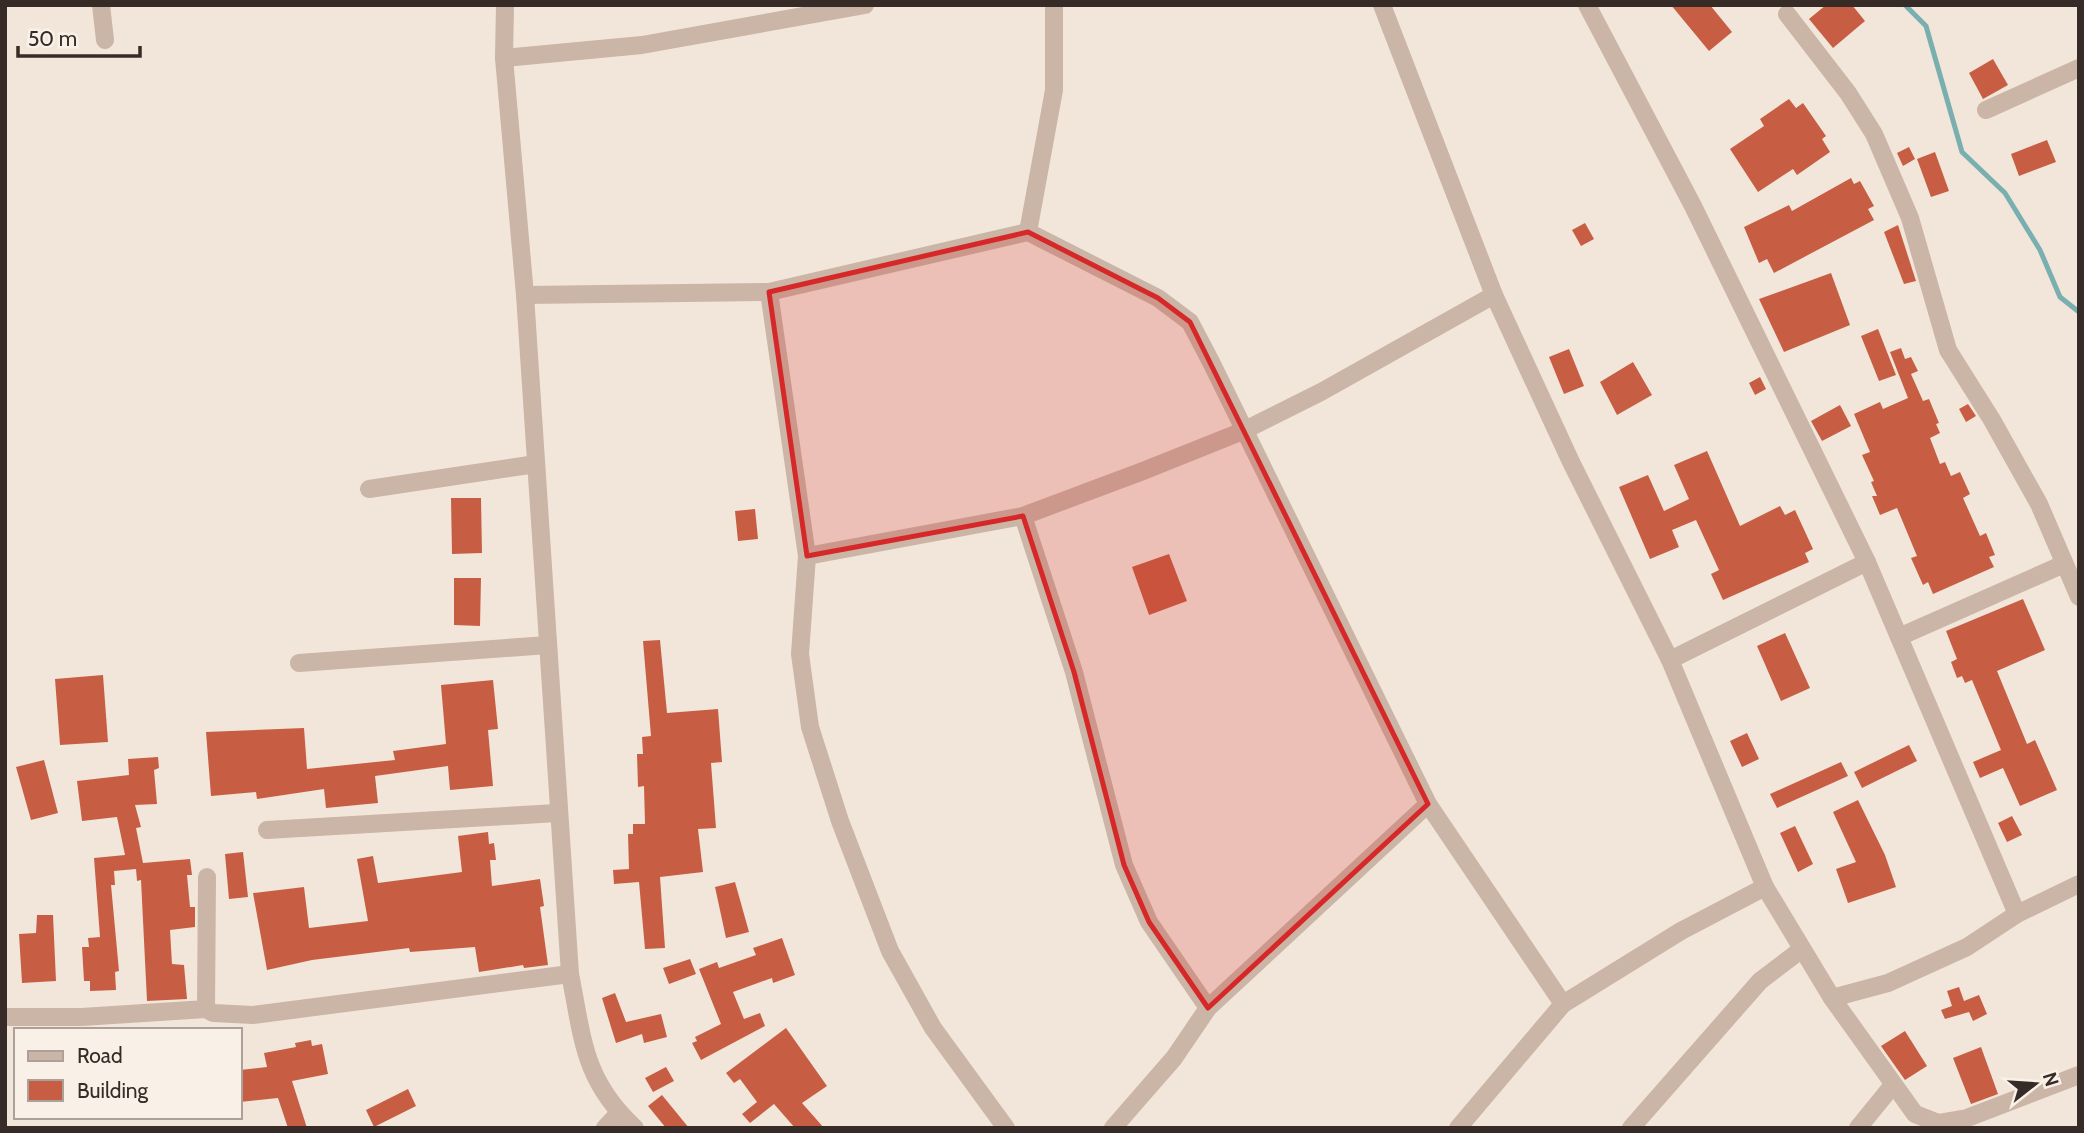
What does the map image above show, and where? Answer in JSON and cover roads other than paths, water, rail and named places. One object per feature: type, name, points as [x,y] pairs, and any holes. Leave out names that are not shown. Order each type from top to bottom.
[{"type":"street","points":[[101,5],[105,40]]},
{"type":"street","points":[[505,5],[504,58],[525,295],[557,813],[570,974],[585,1053],[598,1087],[635,1128]]},
{"type":"street","points":[[504,58],[642,45],[865,5]]},
{"type":"street","points":[[1028,232],[1054,90],[1054,5]]},
{"type":"street","points":[[1382,5],[1494,295],[1571,462],[1670,660],[1765,887],[1832,998],[1915,1114],[1937,1123],[1967,1118],[2079,1075]]},
{"type":"street","points":[[1587,5],[1692,206],[1867,562],[2017,914]]},
{"type":"street","points":[[1787,14],[1848,93],[1874,134],[1910,218],[1948,350],[1992,420],[2039,504],[2079,597]]},
{"type":"street","points":[[1986,110],[2079,68]]},
{"type":"street","points":[[525,295],[769,292],[1028,232],[1158,298],[1190,322],[1428,804],[1563,1004]]},
{"type":"street","points":[[769,292],[807,556],[800,654],[810,727],[840,821],[890,951],[933,1028],[1006,1128]]},
{"type":"street","points":[[807,556],[1023,516],[1243,431],[1321,392],[1494,295]]},
{"type":"street","points":[[369,489],[536,464]]},
{"type":"street","points":[[1023,516],[1074,672],[1124,864],[1149,922],[1208,1008]]},
{"type":"street","points":[[1670,660],[1867,562]]},
{"type":"street","points":[[1899,637],[2064,564]]},
{"type":"street","points":[[299,663],[548,645]]},
{"type":"street","points":[[1113,1128],[1174,1058],[1208,1008],[1428,804]]},
{"type":"street","points":[[267,830],[557,813]]},
{"type":"street","points":[[206,1009],[207,877]]},
{"type":"street","points":[[1832,998],[1888,983],[1966,947],[2017,914],[2079,884]]},
{"type":"street","points":[[1458,1128],[1563,1004],[1681,931],[1765,887]]},
{"type":"street","points":[[1631,1128],[1760,981],[1802,949]]},
{"type":"street","points":[[5,1017],[82,1017],[206,1009],[213,1013],[253,1015],[570,974]]},
{"type":"street","points":[[1858,1128],[1893,1085]]},
{"type":"street","points":[[605,1128],[619,1113]]},
{"type":"waterway","points":[[1905,5],[1926,26],[1962,152],[2005,193],[2040,250],[2060,297],[2079,312]]}]
